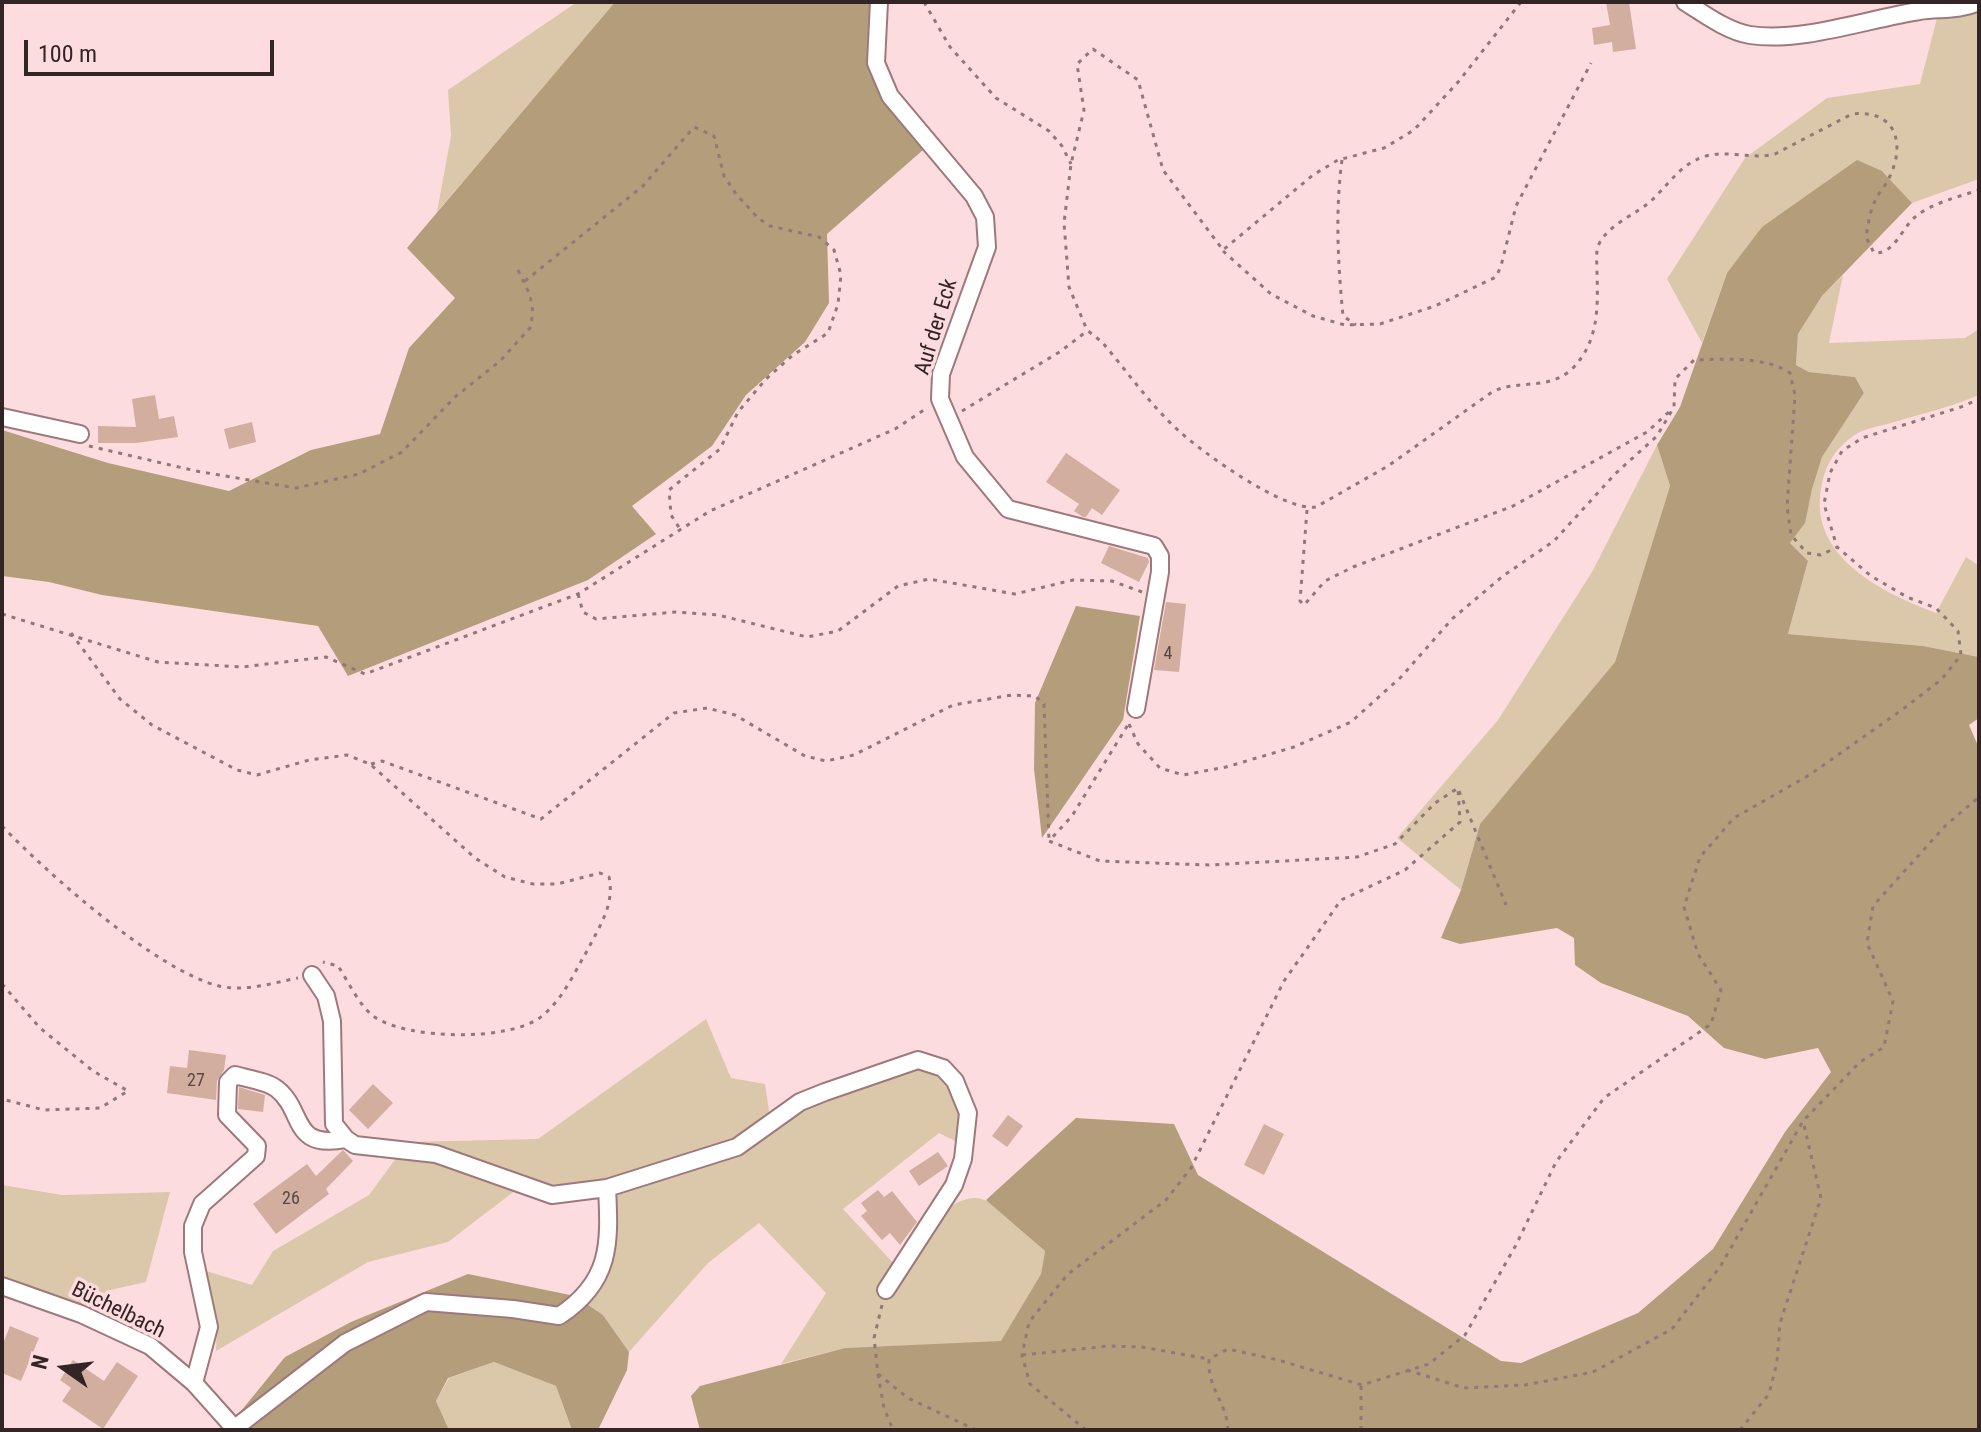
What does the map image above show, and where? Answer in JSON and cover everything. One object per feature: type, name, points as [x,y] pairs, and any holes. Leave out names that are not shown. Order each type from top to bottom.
[{"type":"street","name":"Auf der Eck","points":[[879,2],[876,63],[890,96],[974,196],[985,217],[987,247],[941,374],[940,399],[965,457],[1008,509],[1154,546],[1160,556],[1160,572],[1133,716]]},
{"type":"street","points":[[1685,2],[1710,18],[1746,34],[1769,37],[1922,11],[1965,8],[1979,2]]},
{"type":"street","points":[[2,417],[80,434]]},
{"type":"street","points":[[312,975],[326,996],[332,1021],[334,1124],[346,1139],[355,1145],[436,1154],[552,1195],[607,1188],[737,1147],[800,1102],[918,1060],[943,1068],[955,1081],[968,1113],[963,1159],[954,1185],[886,1290]]},
{"type":"street","points":[[194,1383],[209,1327],[193,1252],[193,1226],[202,1204],[256,1156],[257,1146],[227,1115],[228,1082],[235,1075],[275,1086],[283,1094],[300,1126],[312,1138],[331,1142],[346,1139]]},
{"type":"street","points":[[236,1429],[345,1343],[426,1302],[559,1316],[567,1311],[595,1280],[607,1253],[607,1188]]},
{"type":"street","name":"Büchelbach","points":[[2,1286],[81,1314],[150,1346],[194,1383],[236,1429]]},
{"type":"path","points":[[924,2],[950,47],[996,98],[1049,131],[1062,146],[1071,164]]},
{"type":"path","points":[[1223,250],[1313,175],[1342,158],[1384,148],[1414,130],[1459,81],[1521,2]]},
{"type":"path","points":[[1591,63],[1516,206],[1496,277],[1435,306],[1380,324],[1345,325],[1313,316],[1271,294],[1223,250],[1163,170],[1138,80],[1093,49],[1077,64],[1084,110],[1071,164],[1064,223],[1069,287],[1087,330],[1102,342],[1178,430],[1265,493],[1307,509],[1316,507],[1388,466],[1502,386],[1555,380],[1571,370],[1589,344],[1594,330],[1597,313],[1596,253],[1600,243],[1607,233],[1651,200],[1689,163],[1706,156],[1763,157],[1775,154],[1852,114],[1866,113],[1881,117],[1895,133],[1897,151],[1890,177],[1875,201],[1866,237],[1874,253],[1883,253],[1891,248],[1917,215],[1930,207],[1979,190]]},
{"type":"path","points":[[525,281],[643,186],[694,127],[714,136],[724,176],[758,218],[770,226],[819,237],[834,250],[841,275],[838,304],[828,333],[793,355],[766,379],[738,412],[720,449],[669,490],[671,515],[680,529]]},
{"type":"path","points":[[1342,158],[1340,291],[1343,316],[1356,325]]},
{"type":"path","points":[[80,434],[88,446],[127,456],[296,488],[359,474],[402,452],[455,397],[500,361],[530,328],[533,313],[525,281],[518,270]]},
{"type":"path","points":[[949,419],[1061,351],[1087,330]]},
{"type":"path","points":[[1133,716],[1138,744],[1160,768],[1183,775],[1226,767],[1294,747],[1351,722],[1401,677],[1452,619],[1503,576],[1554,541],[1615,474],[1657,436],[1674,407],[1675,379],[1694,360],[1729,359],[1780,366],[1790,373],[1795,395],[1787,507],[1791,535],[1807,553],[1821,555],[1837,547]]},
{"type":"path","points":[[2,614],[158,662],[242,667],[326,657],[365,674],[578,594],[710,511],[895,429],[940,399]]},
{"type":"path","points":[[1022,1355],[1109,1346],[1142,1347],[1209,1359],[1228,1349],[1362,1385],[1429,1364],[1465,1335],[1516,1245],[1556,1162],[1604,1098],[1711,1024],[1721,990],[1698,954],[1684,907],[1700,857],[1734,818],[1811,774],[1903,709],[1942,679],[1961,655],[1958,631],[1950,620],[1936,608],[1907,597],[1871,576],[1837,547],[1824,504],[1830,473],[1842,451],[1862,438],[1979,399]]},
{"type":"path","points":[[1307,509],[1300,601],[1304,605],[1325,581],[1353,567],[1513,506],[1647,432],[1674,407]]},
{"type":"path","points":[[578,594],[583,612],[596,619],[676,612],[718,615],[807,637],[838,631],[898,586],[929,579],[1015,594],[1073,580],[1112,581],[1155,597]]},
{"type":"path","points":[[2,826],[116,926],[183,973],[219,986],[244,989],[312,975],[321,962],[338,966],[371,1015],[392,1026],[428,1035],[515,1031],[542,1016],[566,988],[606,914],[611,889],[609,877],[600,873],[557,884],[533,884],[505,877],[475,858],[370,764],[347,755],[309,760],[257,775],[237,770],[152,725],[120,699],[71,633]]},
{"type":"path","points":[[370,764],[382,761],[541,819],[674,713],[707,708],[735,715],[805,756],[826,761],[854,755],[953,705],[1012,695],[1035,696],[1044,704],[1049,841]]},
{"type":"path","points":[[1049,841],[1072,816],[1133,716]]},
{"type":"path","points":[[1049,841],[1100,861],[1209,865],[1357,857],[1395,844],[1435,803],[1458,788]]},
{"type":"path","points":[[1458,788],[1506,905]]},
{"type":"path","points":[[1086,1430],[1030,1384],[1022,1355],[1029,1322],[1068,1274],[1166,1200],[1191,1168],[1284,981],[1341,900],[1405,870],[1460,822],[1458,788]]},
{"type":"path","points":[[1407,1370],[1464,1388],[1525,1385],[1593,1372],[1672,1329],[1720,1267],[1803,1121],[1860,1062],[1884,1047],[1893,1001],[1867,943],[1873,906],[1946,825],[1979,797]]},
{"type":"path","points":[[2,984],[40,1028],[93,1071],[128,1091],[100,1108],[44,1110],[2,1099]]},
{"type":"path","points":[[1740,1430],[1769,1394],[1777,1362],[1780,1323],[1821,1198],[1803,1121]]},
{"type":"path","points":[[886,1290],[874,1338],[884,1408],[893,1430]]},
{"type":"path","points":[[1209,1359],[1208,1376],[1227,1418],[1228,1430]]},
{"type":"path","points":[[878,1374],[908,1398],[976,1430]]},
{"type":"path","points":[[1361,1430],[1362,1385]]},
{"type":"shaded area","points":[[577,2],[615,2],[437,212],[451,136],[448,90]]},
{"type":"shaded area","points":[[615,2],[870,2],[871,66],[885,101],[923,150],[827,234],[829,303],[805,342],[746,395],[712,446],[632,506],[656,534],[588,580],[348,676],[318,626],[102,595],[49,582],[2,576],[2,430],[108,463],[229,491],[311,450],[380,434],[409,348],[455,298],[407,248]]},
{"type":"shaded area","points":[[1979,7],[1979,179],[1912,203],[1882,171],[1727,273],[1702,343],[1667,279],[1745,158],[1827,98],[1920,84],[1937,18]]},
{"type":"shaded area","points":[[1857,160],[1882,171],[1912,203],[1822,296],[1798,334],[1796,365],[1809,372],[1855,377],[1864,393],[1822,457],[1805,523],[1790,543],[1808,561],[1788,634],[1923,646],[1979,657],[1979,718],[1969,725],[1979,748],[1979,1430],[700,1430],[691,1396],[700,1386],[845,1348],[1001,1341],[1041,1274],[1045,1251],[986,1200],[1076,1118],[1174,1124],[1198,1175],[1501,1361],[1521,1363],[1638,1313],[1713,1249],[1785,1132],[1831,1072],[1818,1048],[1765,1059],[1724,1048],[1688,1016],[1601,983],[1575,965],[1574,938],[1557,928],[1460,944],[1441,938],[1461,890],[1480,824],[1615,662],[1670,486],[1657,445],[1680,407],[1727,273],[1762,227]]},
{"type":"shaded area","points":[[1843,275],[1829,343],[1965,338],[1979,329],[1979,395],[1864,430],[1849,439],[1837,451],[1825,472],[1820,513],[1827,535],[1838,553],[1854,569],[1894,595],[1936,613],[1966,557],[1979,566],[1979,657],[1923,646],[1788,634],[1808,561],[1790,543],[1822,457],[1864,393],[1855,377],[1809,372],[1796,365],[1798,334],[1822,296]]},
{"type":"shaded area","points":[[1657,445],[1670,486],[1615,662],[1480,824],[1461,890],[1397,838],[1498,720],[1592,572]]},
{"type":"shaded area","points":[[1076,606],[1140,616],[1123,720],[1042,838],[1034,769],[1035,703]]},
{"type":"shaded area","points":[[706,1019],[731,1078],[765,1084],[770,1117],[732,1141],[606,1184],[516,1190],[448,1242],[368,1262],[216,1351],[217,1319],[203,1270],[252,1285],[273,1251],[369,1195],[408,1142],[538,1139]]},
{"type":"shaded area","points":[[917,1066],[931,1071],[949,1086],[958,1106],[961,1144],[939,1133],[843,1209],[896,1266],[936,1219],[961,1201],[974,1198],[987,1201],[1000,1210],[1045,1251],[1041,1274],[1001,1342],[845,1348],[781,1364],[826,1293],[759,1223],[708,1263],[629,1352],[603,1315],[581,1300],[599,1279],[612,1208],[617,1196],[626,1187],[720,1159],[796,1110]]},
{"type":"shaded area","points":[[2,1185],[62,1195],[170,1192],[146,1282],[106,1291],[96,1311],[2,1275]]},
{"type":"shaded area","points":[[468,1274],[575,1296],[603,1315],[629,1352],[627,1370],[598,1430],[572,1430],[556,1386],[494,1362],[448,1378],[436,1401],[449,1430],[248,1430],[237,1416],[285,1357],[351,1322]]},
{"type":"shaded area","points":[[494,1362],[556,1386],[572,1430],[449,1430],[436,1401],[449,1378]]},
{"type":"building","points":[[1606,2],[1629,2],[1636,49],[1613,52],[1612,42],[1594,45],[1592,28],[1610,25]]},
{"type":"building","points":[[155,395],[159,419],[174,416],[178,437],[136,443],[98,443],[98,426],[136,427],[132,399]]},
{"type":"building","points":[[252,422],[256,442],[229,449],[224,429]]},
{"type":"building","points":[[1066,453],[1120,490],[1102,515],[1092,508],[1083,517],[1074,511],[1079,504],[1046,482]]},
{"type":"building","points":[[1109,546],[1148,558],[1139,582],[1101,563]]},
{"type":"building","points":[[1166,602],[1186,604],[1179,672],[1154,670]]},
{"type":"building","points":[[189,1050],[226,1055],[224,1070],[217,1081],[216,1100],[167,1093],[170,1066],[187,1068]]},
{"type":"building","points":[[373,1084],[393,1103],[368,1129],[349,1110]]},
{"type":"building","points":[[239,1087],[265,1095],[263,1112],[238,1109]]},
{"type":"building","points":[[1008,1115],[1023,1126],[1007,1147],[992,1136]]},
{"type":"building","points":[[1264,1124],[1284,1134],[1264,1175],[1244,1165]]},
{"type":"building","points":[[343,1150],[353,1161],[326,1189],[329,1194],[276,1234],[253,1204],[307,1164],[316,1176]]},
{"type":"building","points":[[938,1152],[948,1166],[919,1186],[909,1171]]},
{"type":"building","points":[[878,1190],[884,1197],[892,1191],[917,1222],[900,1245],[890,1233],[882,1240],[861,1216],[867,1211],[861,1203]]},
{"type":"building","points":[[10,1326],[39,1338],[21,1381],[2,1373],[2,1346]]},
{"type":"building","points":[[73,1360],[104,1381],[117,1362],[138,1376],[103,1429],[62,1401],[71,1388],[60,1380]]}]
